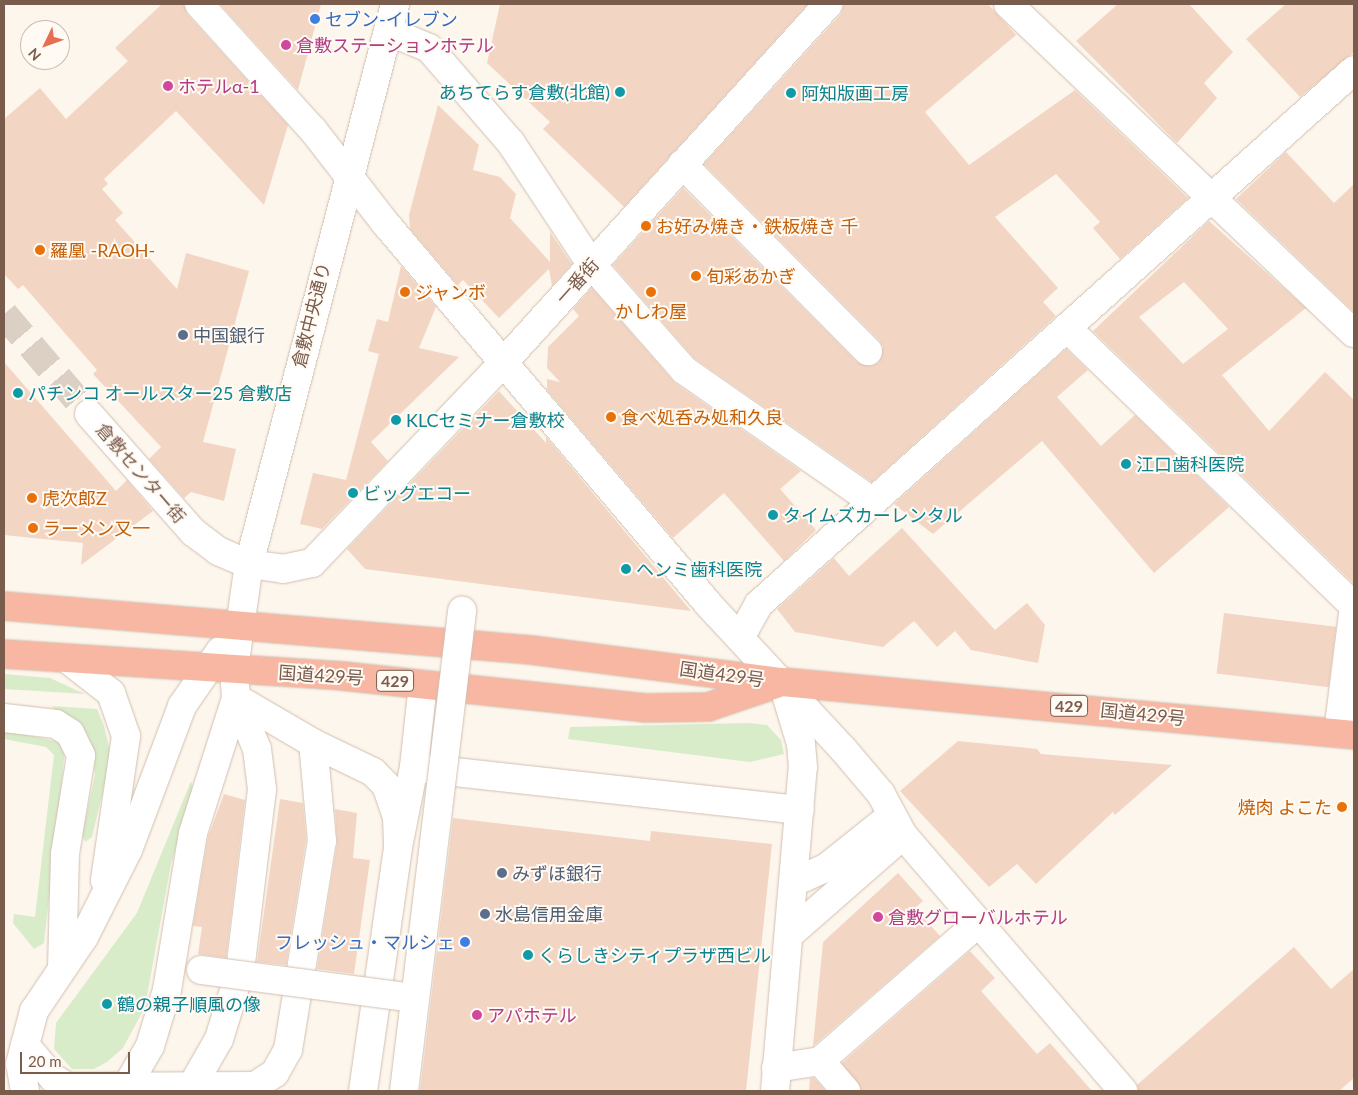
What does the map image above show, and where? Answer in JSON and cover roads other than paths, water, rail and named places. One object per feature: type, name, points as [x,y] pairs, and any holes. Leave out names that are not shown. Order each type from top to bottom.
[{"type":"highway","name":"国道429号","points":[[4,606],[239,629],[532,650],[782,682],[1346,734]]},
{"type":"highway","name":"国道429号","points":[[4,654],[423,684],[645,708],[708,707],[782,682]]},
{"type":"street","points":[[199,4],[347,174],[502,364],[740,638],[782,682],[880,794],[897,826],[978,923],[1124,1091]]},
{"type":"street","name":"倉敷中央通り","points":[[236,698],[234,669],[249,564],[347,174],[395,4]]},
{"type":"street","name":"一番街","points":[[322,555],[502,364],[828,4]]},
{"type":"street","points":[[1008,4],[1354,333]]},
{"type":"street","points":[[388,31],[429,48],[511,143],[591,264],[684,370],[873,502]]},
{"type":"street","points":[[740,638],[759,604],[1214,199],[1354,70]]},
{"type":"street","points":[[682,164],[868,351]]},
{"type":"street","points":[[1068,329],[1354,605],[1346,734]]},
{"type":"street","name":"倉敷センター街","points":[[89,414],[192,532],[218,551],[249,564],[293,569],[322,555]]},
{"type":"street","points":[[404,1091],[462,610]]},
{"type":"street","points":[[25,1091],[16,1064],[34,1011],[62,966],[84,937],[132,841],[182,706],[205,667],[239,629]]},
{"type":"street","points":[[66,658],[111,693],[126,736],[103,896]]},
{"type":"street","points":[[782,682],[801,744],[800,810],[790,934],[775,1079],[820,1061],[978,923]]},
{"type":"street","points":[[363,1091],[398,847],[414,767],[423,684]]},
{"type":"street","points":[[236,698],[313,743],[373,772],[386,785],[397,817],[398,847]]},
{"type":"street","points":[[127,1086],[150,1046],[167,990],[193,833],[236,698]]},
{"type":"street","points":[[191,1088],[219,1039],[240,971],[262,789],[257,749],[236,698]]},
{"type":"street","points":[[4,718],[56,724],[70,733],[81,756],[66,854],[62,966]]},
{"type":"street","points":[[16,1064],[53,1078],[68,1087],[191,1088],[255,1086],[275,1073],[288,1050],[322,841],[313,743]]},
{"type":"street","points":[[414,767],[800,810]]},
{"type":"street","points":[[794,882],[826,868],[897,826]]},
{"type":"street","points":[[790,934],[897,826]]},
{"type":"street","points":[[201,970],[414,998]]},
{"type":"street","points":[[820,1061],[846,1091]]},
{"type":"tunnel","points":[[4,314],[89,414]]},
{"type":"place","name":"セブン-イレブン","points":[[315,19]]},
{"type":"place","name":"倉敷ステーションホテル","points":[[286,45]]},
{"type":"place","name":"ホテルα-1","points":[[168,86]]},
{"type":"place","name":"あちてらす倉敷(北館)","points":[[620,92]]},
{"type":"place","name":"阿知版画工房","points":[[791,93]]},
{"type":"place","name":"お好み焼き・鉄板焼き 千","points":[[646,226]]},
{"type":"place","name":"羅凰 -RAOH-","points":[[40,250]]},
{"type":"place","name":"旬彩あかぎ","points":[[696,276]]},
{"type":"place","name":"ジャンボ","points":[[405,292]]},
{"type":"place","name":"かしわ屋","points":[[651,292]]},
{"type":"place","name":"中国銀行","points":[[183,335]]},
{"type":"place","name":"パチンコ オールスター25 倉敷店","points":[[18,393]]},
{"type":"place","name":"食べ処呑み処和久良","points":[[611,417]]},
{"type":"place","name":"KLCセミナー倉敷校","points":[[396,420]]},
{"type":"place","name":"江口歯科医院","points":[[1126,464]]},
{"type":"place","name":"ビッグエコー","points":[[353,493]]},
{"type":"place","name":"虎次郎Z","points":[[32,498]]},
{"type":"place","name":"タイムズカーレンタル","points":[[773,515]]},
{"type":"place","name":"ラーメン又一","points":[[33,528]]},
{"type":"place","name":"ヘンミ歯科医院","points":[[626,569]]},
{"type":"place","name":"焼肉 よこた","points":[[1342,807]]},
{"type":"place","name":"みずほ銀行","points":[[502,873]]},
{"type":"place","name":"水島信用金庫","points":[[485,914]]},
{"type":"place","name":"倉敷グローバルホテル","points":[[878,917]]},
{"type":"place","name":"フレッシュ・マルシェ","points":[[465,942]]},
{"type":"place","name":"くらしきシティプラザ西ビル","points":[[528,955]]},
{"type":"place","name":"鶴の親子順風の像","points":[[107,1004]]},
{"type":"place","name":"アパホテル","points":[[477,1015]]}]
